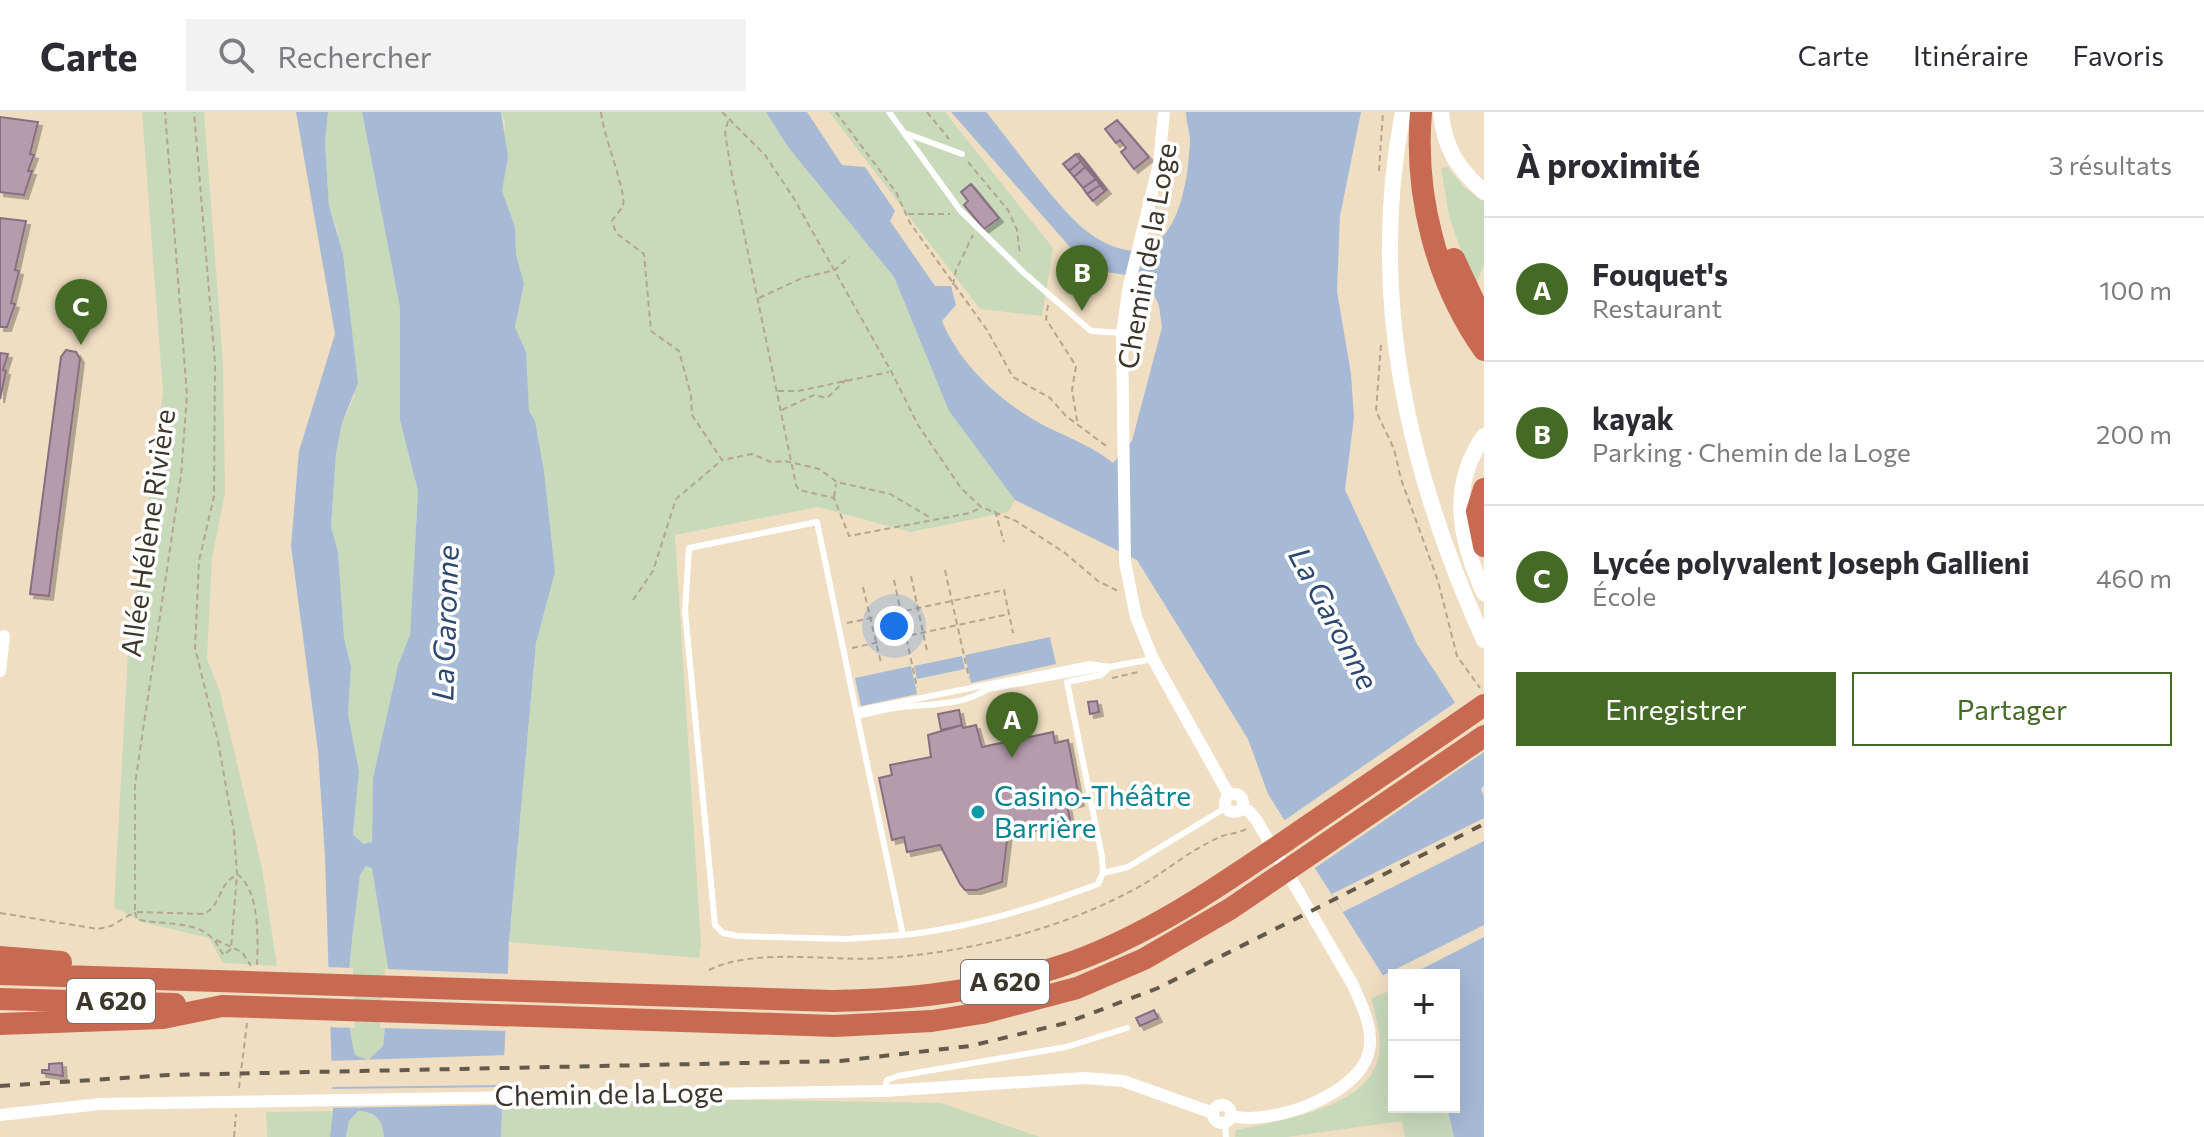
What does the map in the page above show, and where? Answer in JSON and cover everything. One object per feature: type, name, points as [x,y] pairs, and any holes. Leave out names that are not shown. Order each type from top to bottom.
[{"type":"highway","points":[[1421,112],[1422,182],[1440,266],[1461,317],[1484,350]]},
{"type":"highway","points":[[1431,112],[1434,181],[1442,224],[1462,279],[1484,323]]},
{"type":"highway","points":[[1461,317],[1484,343]]},
{"type":"highway","points":[[1484,489],[1477,511],[1484,546]]},
{"type":"highway","name":"A 620","points":[[0,974],[882,1000],[977,988],[1061,966],[1123,940],[1253,863],[1484,705]]},
{"type":"highway","name":"A 620","points":[[0,999],[729,1023],[883,1025],[982,1013],[1077,988],[1144,959],[1267,885],[1484,736]]},
{"type":"highway","points":[[0,957],[83,963],[153,977]]},
{"type":"highway","points":[[0,1024],[163,1018],[222,1006]]},
{"type":"main road","points":[[1403,112],[1395,153],[1388,258],[1394,352],[1423,485],[1462,591],[1484,640]]},
{"type":"main road","points":[[1441,112],[1445,140],[1460,171],[1484,192]]},
{"type":"main road","points":[[1484,436],[1465,476],[1459,512],[1468,558],[1484,593]]},
{"type":"street","name":"Chemin de la Loge","points":[[1122,400],[1122,333],[1159,164],[1164,112]]},
{"type":"street","name":"Chemin de la Loge","points":[[1144,233],[1166,163],[1170,112]]},
{"type":"street","name":"Chemin de la Loge","points":[[0,1115],[100,1104],[884,1091],[1105,1078],[1213,1113],[1217,1107],[1224,1105],[1227,1125],[1320,1101],[1354,1078],[1367,1059],[1370,1039],[1363,1008],[1353,985],[1257,821],[1249,811],[1241,809],[1233,813],[1153,659],[1136,617],[1125,562],[1118,449],[1132,286]]},
{"type":"street","points":[[0,671],[4,636]]},
{"type":"lane","points":[[889,112],[960,210],[1023,272],[1091,331],[1122,333]]},
{"type":"lane","points":[[903,132],[962,154]]},
{"type":"lane","points":[[903,935],[817,522],[689,548],[685,611],[715,925],[723,933],[835,939],[903,935],[950,929],[1049,902],[1098,884],[1103,873],[1065,674]]},
{"type":"lane","points":[[856,713],[973,698],[988,689],[1065,674],[1090,664],[1110,667],[1153,659]]},
{"type":"lane","points":[[856,713],[971,687],[1065,674],[1101,675],[1110,667]]},
{"type":"lane","points":[[1103,873],[1128,867],[1227,802]]},
{"type":"lane","points":[[884,1091],[887,1080],[898,1076],[1066,1047],[1127,1028]]},
{"type":"path","name":"Allée Hélène Rivière","points":[[135,912],[135,784],[181,475],[187,395],[165,112]]},
{"type":"path","points":[[194,112],[215,363],[214,496],[199,561],[195,648],[226,780],[238,864],[231,945],[224,955],[215,940]]},
{"type":"path","points":[[601,112],[610,140],[608,151],[624,189],[623,204],[612,221],[616,233],[644,254],[651,331],[679,351],[691,395],[692,415],[722,460]]},
{"type":"path","points":[[722,112],[765,155],[835,270],[937,456],[981,507],[995,510],[1065,553],[1098,581],[1120,592],[1130,591]]},
{"type":"path","points":[[836,112],[896,192],[953,285],[987,330],[1013,377],[1050,398],[1077,423],[1118,449]]},
{"type":"path","points":[[927,112],[1008,210],[1017,230],[1023,272]]},
{"type":"path","points":[[728,121],[725,133],[729,161],[799,490],[834,498]]},
{"type":"path","points":[[907,214],[952,215],[960,210]]},
{"type":"path","points":[[953,285],[956,270],[976,227]]},
{"type":"path","points":[[758,298],[802,278],[835,270],[849,257]]},
{"type":"path","points":[[1049,296],[1046,319],[1076,366],[1072,390],[1077,423]]},
{"type":"path","points":[[777,391],[798,391],[891,371]]},
{"type":"path","points":[[781,411],[814,395],[827,398],[848,378]]},
{"type":"path","points":[[633,600],[653,571],[676,499],[722,460],[752,454],[771,462],[792,463],[826,472],[837,482],[890,494],[931,518]]},
{"type":"path","points":[[837,482],[834,498],[849,536],[970,513],[981,507]]},
{"type":"path","points":[[995,510],[1004,542]]},
{"type":"path","points":[[945,570],[971,687]]},
{"type":"path","points":[[911,576],[927,651]]},
{"type":"path","points":[[894,580],[919,698]]},
{"type":"path","points":[[863,587],[881,663]]},
{"type":"path","points":[[838,625],[1004,590],[1013,633]]},
{"type":"path","points":[[843,647],[876,643],[1009,614]]},
{"type":"path","points":[[0,913],[98,929],[111,926],[135,912],[204,914],[216,903],[223,885],[237,874]]},
{"type":"path","points":[[135,912],[137,919],[184,925],[231,945],[242,952],[255,973],[256,928],[249,886],[237,874]]},
{"type":"path","points":[[239,1090],[249,1015]]},
{"type":"path","points":[[234,1137],[237,1106]]},
{"type":"green space","points":[[142,112],[204,112],[223,362],[225,493],[212,559],[207,659],[220,692],[262,868],[277,966],[223,963],[209,938],[142,922],[114,907],[128,652],[163,392]]},
{"type":"green space","points":[[328,112],[362,112],[400,308],[400,420],[418,491],[410,635],[398,665],[373,778],[372,843],[363,844],[353,834],[359,771],[348,714],[351,667],[344,637],[338,553],[331,527],[336,453],[342,423],[354,398],[355,362],[337,230],[329,206],[325,143]]},
{"type":"green space","points":[[501,112],[766,112],[788,147],[894,277],[949,411],[1015,500],[1008,512],[911,532],[818,507],[675,535],[701,943],[699,958],[509,942],[536,643],[555,572],[544,471],[535,421],[529,411],[525,352],[515,327],[524,284],[516,254],[515,227],[502,191],[505,123]]},
{"type":"green space","points":[[829,112],[945,112],[1053,248],[1042,316],[980,309]]},
{"type":"green space","points":[[1447,167],[1464,187],[1484,202],[1484,265],[1474,288],[1449,216],[1441,168]]},
{"type":"green space","points":[[366,866],[372,867],[390,980],[383,1046],[368,1060],[355,1055],[348,988],[360,875]]},
{"type":"green space","points":[[1388,992],[1388,1113],[1448,1113],[1454,1137],[1405,1137],[1402,1121],[1287,1137],[1235,1137],[1236,1130],[1321,1109],[1359,1088],[1372,1073],[1380,1047],[1371,998]]},
{"type":"green space","points":[[503,1101],[941,1103],[1040,1137],[501,1137]]},
{"type":"green space","points":[[333,1111],[330,1137],[267,1137],[266,1112]]},
{"type":"green space","points":[[357,1111],[376,1118],[384,1137],[346,1137],[349,1121]]},
{"type":"water","name":"La Garonne","points":[[296,112],[328,112],[325,143],[329,206],[343,254],[358,383],[342,423],[336,453],[331,527],[338,552],[344,637],[351,667],[348,714],[359,771],[353,834],[363,844],[372,842],[373,778],[398,665],[410,635],[418,491],[400,420],[400,308],[362,112],[501,112],[508,157],[502,191],[515,227],[516,254],[524,284],[515,327],[526,352],[529,411],[535,421],[544,471],[555,572],[536,643],[509,942],[501,1137],[384,1137],[377,1118],[358,1111],[349,1121],[346,1137],[330,1137],[333,1111],[325,857],[318,751],[291,546],[299,451],[335,334]],"holes":[[[366,866],[372,868],[390,980],[383,1046],[368,1060],[355,1055],[348,988],[360,875]]]},
{"type":"water","name":"La Garonne","points":[[766,112],[807,112],[842,165],[865,167],[895,211],[890,221],[935,286],[951,286],[956,305],[942,321],[960,354],[986,384],[1033,419],[1113,463],[1132,441],[1162,327],[1159,306],[1147,278],[1106,272],[1085,264],[951,112],[986,112],[1077,223],[1108,244],[1126,250],[1141,250],[1164,235],[1180,204],[1190,142],[1186,112],[1361,112],[1340,216],[1337,291],[1351,374],[1354,417],[1345,490],[1417,644],[1484,747],[1484,785],[1481,789],[1484,797],[1484,1137],[1454,1137],[1448,1113],[1460,1113],[1460,969],[1388,969],[1388,984],[1268,794],[1248,739],[1137,560],[1015,500],[949,411],[894,277],[788,147]]},
{"type":"water","points":[[1050,637],[1056,664],[971,683],[965,655]]},
{"type":"water","points":[[962,656],[965,669],[917,679],[914,666]]},
{"type":"water","points":[[911,666],[917,694],[861,706],[855,678]]},
{"type":"pier","points":[[1459,700],[1484,740],[1484,752],[1312,870],[1282,822]]},
{"type":"pier","points":[[1484,818],[1484,841],[1343,912],[1332,894]]},
{"type":"pier","points":[[1484,925],[1484,937],[1422,969],[1396,969]]},
{"type":"pier","points":[[325,967],[353,968],[355,1028],[327,1027]]},
{"type":"pier","points":[[385,969],[512,974],[509,1031],[380,1028]]},
{"type":"pier","points":[[1388,973],[1388,987],[1386,988],[1380,977]]},
{"type":"pier","points":[[508,1055],[507,1085],[329,1087],[328,1061]]},
{"type":"pier","points":[[507,1087],[506,1105],[329,1108],[329,1089]]},
{"type":"building","points":[[0,117],[38,122],[30,154],[34,155],[28,171],[32,171],[24,195],[0,192]]},
{"type":"building","points":[[1117,120],[1149,157],[1134,169],[1121,152],[1126,148],[1120,140],[1116,143],[1105,129]]},
{"type":"building","points":[[1078,153],[1083,159],[1107,190],[1105,191]]},
{"type":"building","points":[[1076,154],[1081,161],[1069,171],[1063,164]]},
{"type":"building","points":[[1081,161],[1085,167],[1074,177],[1069,171]]},
{"type":"building","points":[[1085,167],[1096,179],[1083,188],[1074,177]]},
{"type":"building","points":[[1096,179],[1100,185],[1087,194],[1083,188]]},
{"type":"building","points":[[971,184],[999,218],[984,229],[964,205],[968,201],[961,192]]},
{"type":"building","points":[[1100,185],[1105,191],[1093,201],[1087,194]]},
{"type":"building","points":[[0,218],[26,221],[15,270],[19,271],[11,303],[15,304],[7,327],[0,327]]},
{"type":"building","points":[[66,350],[76,352],[80,359],[49,596],[30,594],[61,357]]},
{"type":"building","points":[[0,353],[8,354],[0,399]]},
{"type":"building","points":[[1097,701],[1099,712],[1090,714],[1088,702]]},
{"type":"building","points":[[959,710],[962,725],[941,730],[938,714]]},
{"type":"building","name":"Casino-Théâtre Barrière","points":[[962,725],[963,728],[976,725],[982,747],[1053,732],[1055,743],[1068,740],[1080,802],[1067,805],[1070,819],[1008,832],[1002,882],[977,890],[965,890],[960,884],[940,845],[907,852],[904,837],[892,840],[879,778],[892,775],[890,765],[931,757],[928,735]]},
{"type":"building","points":[[1154,1010],[1158,1018],[1140,1026],[1136,1018]]},
{"type":"building","points":[[62,1063],[63,1076],[42,1073],[42,1070],[49,1070],[49,1064]]},
{"type":"railway","points":[[0,1086],[169,1075],[840,1061],[970,1046],[1066,1023],[1158,988],[1484,824]]},
{"type":"place","name":"kayak","points":[[1082,311]]},
{"type":"place","name":"Lycée polyvalent Joseph Gallieni","points":[[81,345]]},
{"type":"place","name":"Fouquet's","points":[[1012,758]]},
{"type":"place","name":"Casino-Théâtre Barrière","points":[[978,812]]}]
